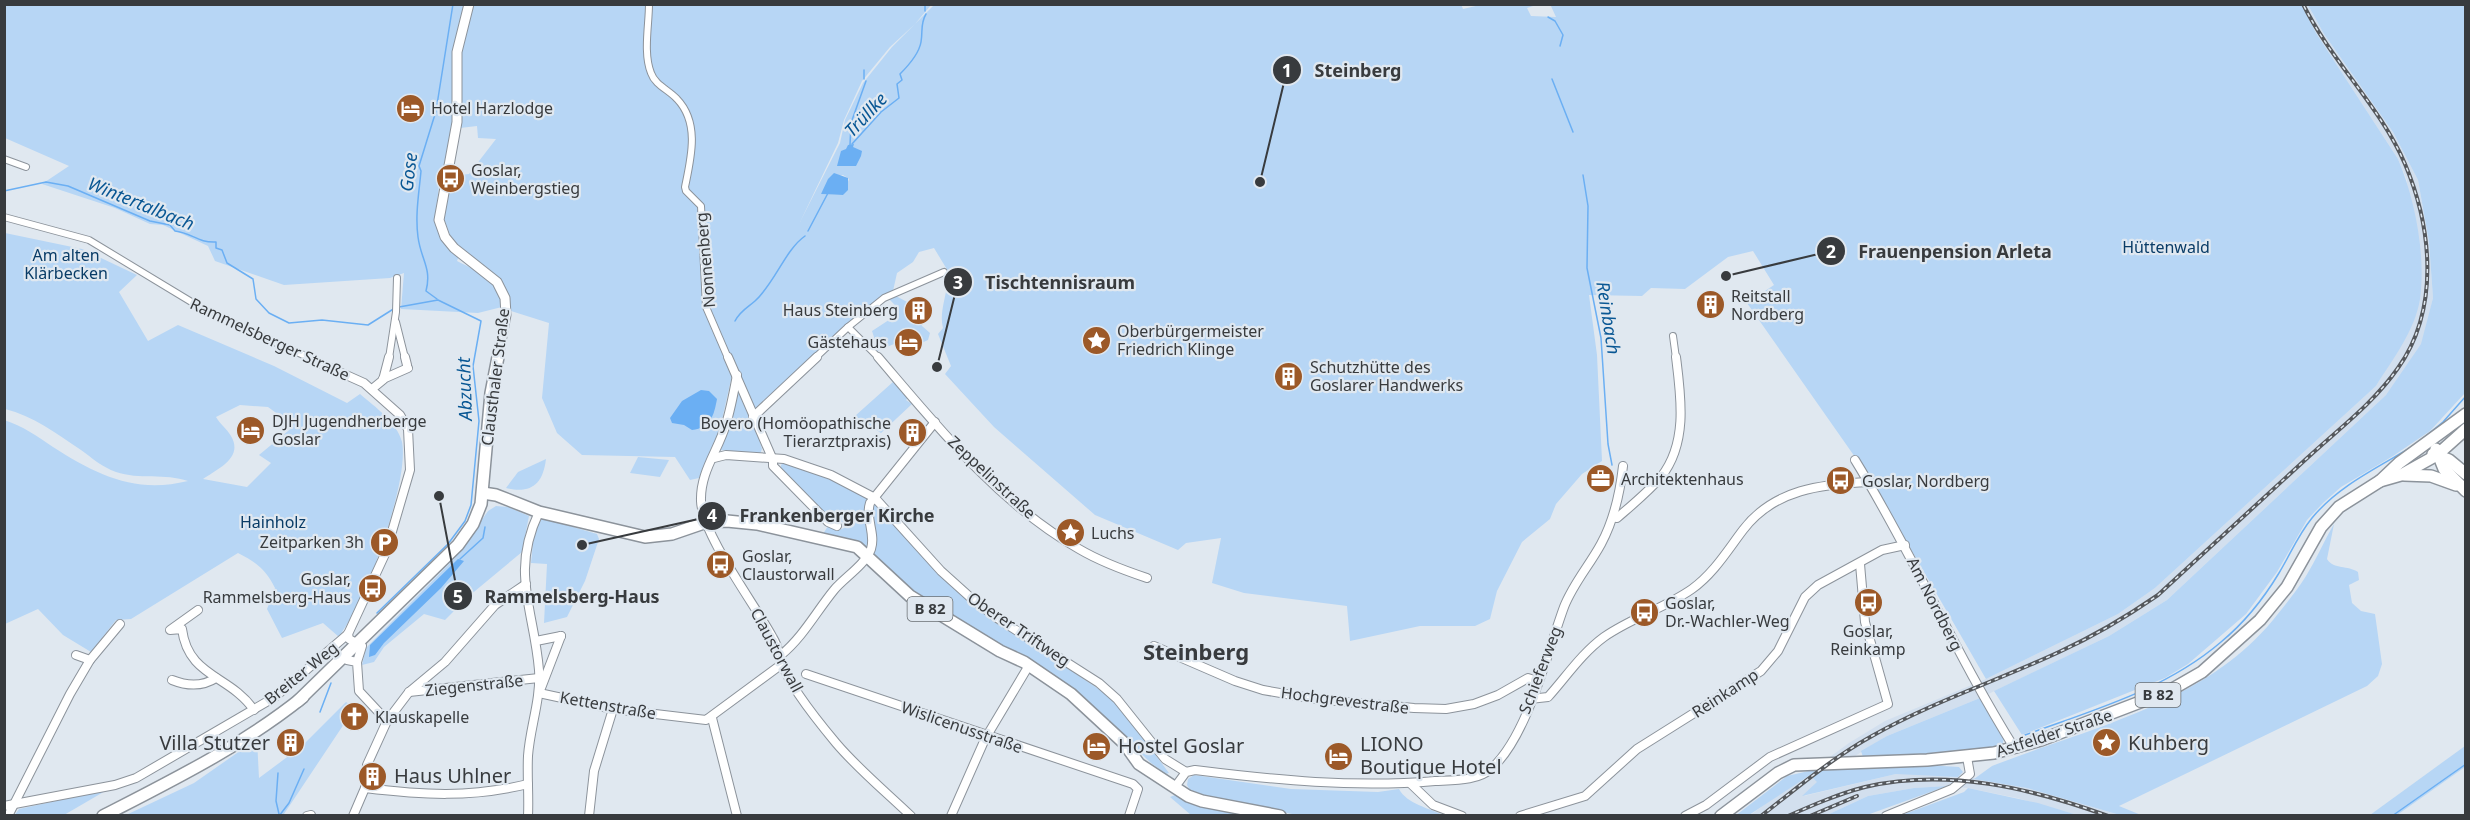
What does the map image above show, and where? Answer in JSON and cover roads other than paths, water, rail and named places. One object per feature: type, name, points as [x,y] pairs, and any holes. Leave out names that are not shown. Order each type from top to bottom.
[{"type":"main road","name":"Clausthaler Straße","points":[[298,701],[363,642],[458,545],[477,516],[482,495],[491,393],[505,322],[505,298],[491,276],[450,243],[439,220],[457,122],[457,52],[469,4]]},
{"type":"main road","name":"B 82","points":[[2380,481],[2390,470],[2442,436],[2466,414]]},
{"type":"main road","name":"B 82","points":[[2380,481],[2401,475],[2437,455],[2466,429]]},
{"type":"main road","points":[[2437,455],[2436,446],[2442,436]]},
{"type":"main road","points":[[2416,453],[2437,455],[2456,464],[2466,474]]},
{"type":"main road","name":"B 82","points":[[2437,455],[2444,469],[2464,490]]},
{"type":"main road","name":"B 82","points":[[2401,475],[2431,476],[2464,490]]},
{"type":"main road","name":"Astfelder Straße","points":[[1721,816],[1778,773],[1794,765],[1967,758],[2015,749],[2139,704],[2202,672],[2239,641],[2269,611],[2328,519],[2349,499],[2380,481]]},
{"type":"main road","points":[[482,495],[503,500]]},
{"type":"main road","points":[[477,516],[503,500]]},
{"type":"main road","name":"B 82","points":[[503,500],[539,512],[645,537],[672,534],[707,522],[727,521],[758,524],[844,544],[867,555],[910,596],[1000,651],[1005,657],[1020,666],[1028,667],[1085,705],[1133,753],[1139,764],[1174,787],[1195,800],[1280,816]]},
{"type":"main road","name":"Clausthaler Straße","points":[[103,816],[208,762],[268,725],[352,661],[363,642]]},
{"type":"street","name":"Nonnenberg","points":[[649,4],[649,68],[656,82],[683,106],[691,127],[692,153],[686,191],[701,206],[706,307],[773,460],[773,466],[828,522],[837,526]]},
{"type":"street","points":[[4,159],[26,167]]},
{"type":"street","name":"Rammelsberger Straße","points":[[4,217],[95,243],[208,312],[364,383],[400,415],[408,429],[411,455],[386,552],[348,634]]},
{"type":"street","points":[[753,417],[848,327],[892,293],[944,272]]},
{"type":"street","points":[[383,380],[396,312],[399,283],[397,278]]},
{"type":"street","points":[[372,389],[383,380],[408,367],[396,312]]},
{"type":"street","name":"Zeppelinstraße","points":[[848,327],[988,477],[1035,518],[1095,558],[1123,571],[1147,578]]},
{"type":"street","points":[[1613,517],[1617,518],[1651,487],[1668,467],[1674,452],[1678,434],[1680,402],[1673,336]]},
{"type":"street","points":[[714,458],[727,423],[737,375]]},
{"type":"street","name":"Zeppelinstraße","points":[[867,555],[872,538],[867,509],[935,422]]},
{"type":"street","name":"Oberer Triftweg","points":[[714,458],[726,455],[784,459],[831,474],[875,498],[942,571],[971,598],[997,618],[1099,683],[1117,699],[1165,759],[1186,772]]},
{"type":"street","name":"Claustorwall","points":[[714,458],[706,469],[701,489],[703,513],[726,561],[781,655],[782,664],[798,692],[827,732],[911,816]]},
{"type":"street","name":"Am Nordberg","points":[[1855,460],[1905,545],[1975,682],[2015,749]]},
{"type":"street","name":"Schieferweg","points":[[1186,772],[1195,770],[1287,782],[1340,786],[1411,784],[1475,776],[1492,768],[1510,743],[1538,681],[1572,587],[1600,547],[1613,517],[1620,492],[1623,466]]},
{"type":"street","points":[[1530,699],[1548,697],[1586,653],[1603,638],[1678,597],[1701,581],[1718,565],[1754,517],[1769,504],[1793,491],[1816,486],[1870,482]]},
{"type":"street","points":[[528,816],[528,756],[539,693],[539,678],[536,641],[522,562],[531,527],[539,512]]},
{"type":"street","name":"Reinkamp","points":[[1520,816],[1586,796],[1637,749],[1761,671],[1778,651],[1805,597],[1818,585],[1882,550],[1905,545]]},
{"type":"street","points":[[781,655],[792,647],[826,599],[867,555]]},
{"type":"street","points":[[1685,816],[1706,805],[1770,758],[1888,704],[1889,701],[1871,651],[1863,610],[1864,576],[1860,564]]},
{"type":"street","points":[[353,816],[365,788],[367,765],[387,721],[409,692],[445,662],[495,605],[526,584]]},
{"type":"street","points":[[198,610],[170,630],[182,629],[186,651],[216,678],[249,699],[254,710]]},
{"type":"street","points":[[8,816],[70,694],[90,660],[120,624]]},
{"type":"street","name":"Breiter Weg","points":[[4,806],[115,785],[136,778],[275,697],[348,634],[349,639],[363,642]]},
{"type":"street","points":[[536,641],[561,636],[539,693]]},
{"type":"street","name":"Hochgrevestraße","points":[[1154,646],[1247,685],[1281,694],[1357,703],[1450,709],[1485,701],[1528,678],[1538,681]]},
{"type":"street","points":[[76,655],[90,660]]},
{"type":"street","points":[[352,661],[359,691],[387,721]]},
{"type":"street","points":[[737,816],[712,718],[782,664]]},
{"type":"street","points":[[951,816],[985,735],[998,711],[1028,667]]},
{"type":"street","name":"Wislicenusstraße","points":[[806,674],[1133,784],[1138,789],[1129,816]]},
{"type":"street","points":[[172,681],[182,684],[209,684],[216,678]]},
{"type":"street","name":"Ziegenstraße","points":[[409,692],[539,678]]},
{"type":"street","name":"Kettenstraße","points":[[539,693],[576,699],[613,710],[658,717],[706,720],[712,718]]},
{"type":"street","points":[[589,816],[594,771],[613,710]]},
{"type":"street","points":[[1886,816],[1952,789],[1970,774],[1967,758]]},
{"type":"street","points":[[1174,787],[1186,772]]},
{"type":"street","points":[[365,788],[447,797],[489,794],[528,784]]},
{"type":"street","points":[[1411,784],[1427,802],[1461,816]]},
{"type":"water","points":[[854,144],[853,147],[862,151],[856,166],[837,166],[841,151],[848,145]]},
{"type":"water","points":[[834,173],[848,178],[848,190],[843,195],[821,194],[828,179]]},
{"type":"water","points":[[701,390],[709,391],[717,399],[713,415],[707,424],[692,430],[684,425],[672,423],[670,418],[682,401]]},
{"type":"water","points":[[458,559],[464,561],[441,588],[384,643],[375,655],[369,657],[370,645]]},
{"type":"waterway","name":"Gose","points":[[437,299],[426,291],[428,276],[419,245],[417,229],[421,171],[419,166],[436,111],[453,4]]},
{"type":"waterway","name":"Trüllke","points":[[925,4],[925,11]]},
{"type":"waterway","name":"Trüllke","points":[[852,144],[881,112],[899,98],[897,84],[902,80],[900,74],[918,51],[926,14]]},
{"type":"waterway","name":"Reinbach","points":[[1548,17],[1555,21],[1563,35],[1560,46]]},
{"type":"waterway","points":[[864,70],[864,79]]},
{"type":"waterway","name":"Reinbach","points":[[1552,79],[1573,132]]},
{"type":"waterway","points":[[850,145],[851,123],[866,81]]},
{"type":"waterway","name":"Reinbach","points":[[1583,175],[1588,206],[1587,268],[1601,338],[1608,444],[1612,465]]},
{"type":"waterway","name":"Wintertalbach","points":[[4,191],[46,182],[68,186],[150,221],[170,225],[175,231],[204,241],[216,242],[216,248],[222,250],[227,263],[253,279],[256,299],[269,313],[289,323],[322,320],[368,325],[395,308]]},
{"type":"waterway","name":"Trüllke","points":[[808,231],[828,193]]},
{"type":"waterway","name":"Trüllke","points":[[735,321],[741,312],[762,294],[792,250],[805,236]]},
{"type":"waterway","name":"Abzucht","points":[[377,613],[448,544],[465,521],[471,505],[479,421],[473,366],[481,321],[438,300],[399,307]]},
{"type":"waterway","points":[[2421,440],[2443,422],[2466,396]]},
{"type":"waterway","points":[[2025,735],[2128,697],[2199,659],[2238,627],[2253,610],[2273,582],[2298,538],[2323,506],[2360,477],[2415,445]]},
{"type":"waterway","points":[[460,559],[483,538],[485,527]]},
{"type":"waterway","name":"Abzucht","points":[[320,712],[331,683]]},
{"type":"waterway","points":[[2392,816],[2466,764]]},
{"type":"waterway","points":[[279,816],[289,803],[304,769]]},
{"type":"waterway","name":"Abzucht","points":[[278,773],[276,801],[279,814]]},
{"type":"railway","points":[[1761,816],[1801,784],[1872,736],[1941,702],[2072,646],[2110,626],[2158,595],[2366,405],[2398,368],[2421,320],[2426,294],[2426,241],[2421,215],[2405,164],[2395,143],[2327,45],[2303,4]]},
{"type":"railway","points":[[1788,816],[1835,796],[1865,787],[1927,780],[1958,780],[2019,790],[2108,816]]},
{"type":"railway","points":[[1810,816],[1857,796]]},
{"type":"place","name":"Hotel Harzlodge","points":[[410,108]]},
{"type":"place","name":"Goslar, Weinbergstieg","points":[[450,179]]},
{"type":"place","name":"Steinberg","points":[[1260,182]]},
{"type":"place","name":"Frauenpension Arleta","points":[[1726,276]]},
{"type":"place","name":"Reitstall Nordberg","points":[[1710,305]]},
{"type":"place","name":"Haus Steinberg","points":[[919,310]]},
{"type":"place","name":"Oberbürgermeister Friedrich Klinge","points":[[1096,340]]},
{"type":"place","name":"Gästehaus","points":[[908,342]]},
{"type":"place","name":"Tischtennisraum","points":[[937,367]]},
{"type":"place","name":"Schutzhütte des Goslarer Handwerks","points":[[1289,376]]},
{"type":"place","name":"DJH Jugendherberge Goslar","points":[[251,430]]},
{"type":"place","name":"Boyero (Homöopathische Tierarztpraxis)","points":[[912,432]]},
{"type":"place","name":"Architektenhaus","points":[[1600,479]]},
{"type":"place","name":"Goslar, Nordberg","points":[[1841,481]]},
{"type":"place","name":"Rammelsberg-Haus","points":[[439,496]]},
{"type":"place","name":"Luchs","points":[[1070,533]]},
{"type":"place","name":"Zeitparken 3h","points":[[385,542]]},
{"type":"place","name":"Frankenberger Kirche","points":[[582,545]]},
{"type":"place","name":"Goslar, Claustorwall","points":[[721,565]]},
{"type":"place","name":"Goslar, Rammelsberg-Haus","points":[[372,588]]},
{"type":"place","name":"Goslar, Reinkamp","points":[[1868,603]]},
{"type":"place","name":"Goslar, Dr.-Wachler-Weg","points":[[1644,612]]},
{"type":"place","name":"Klauskapelle","points":[[354,717]]},
{"type":"place","name":"Villa Stutzer","points":[[291,743]]},
{"type":"place","name":"Kuhberg","points":[[2107,743]]},
{"type":"place","name":"Hostel Goslar","points":[[1097,746]]},
{"type":"place","name":"LIONO Boutique Hotel","points":[[1339,756]]},
{"type":"place","name":"Haus Uhlner","points":[[373,776]]},
{"type":"district","name":"Steinberg","points":[[1196,652]]},
{"type":"park label","name":"Hüttenwald","points":[[2166,247]]},
{"type":"park label","name":"Am alten Klärbecken","points":[[66,264]]},
{"type":"park label","name":"Hainholz","points":[[273,522]]}]
